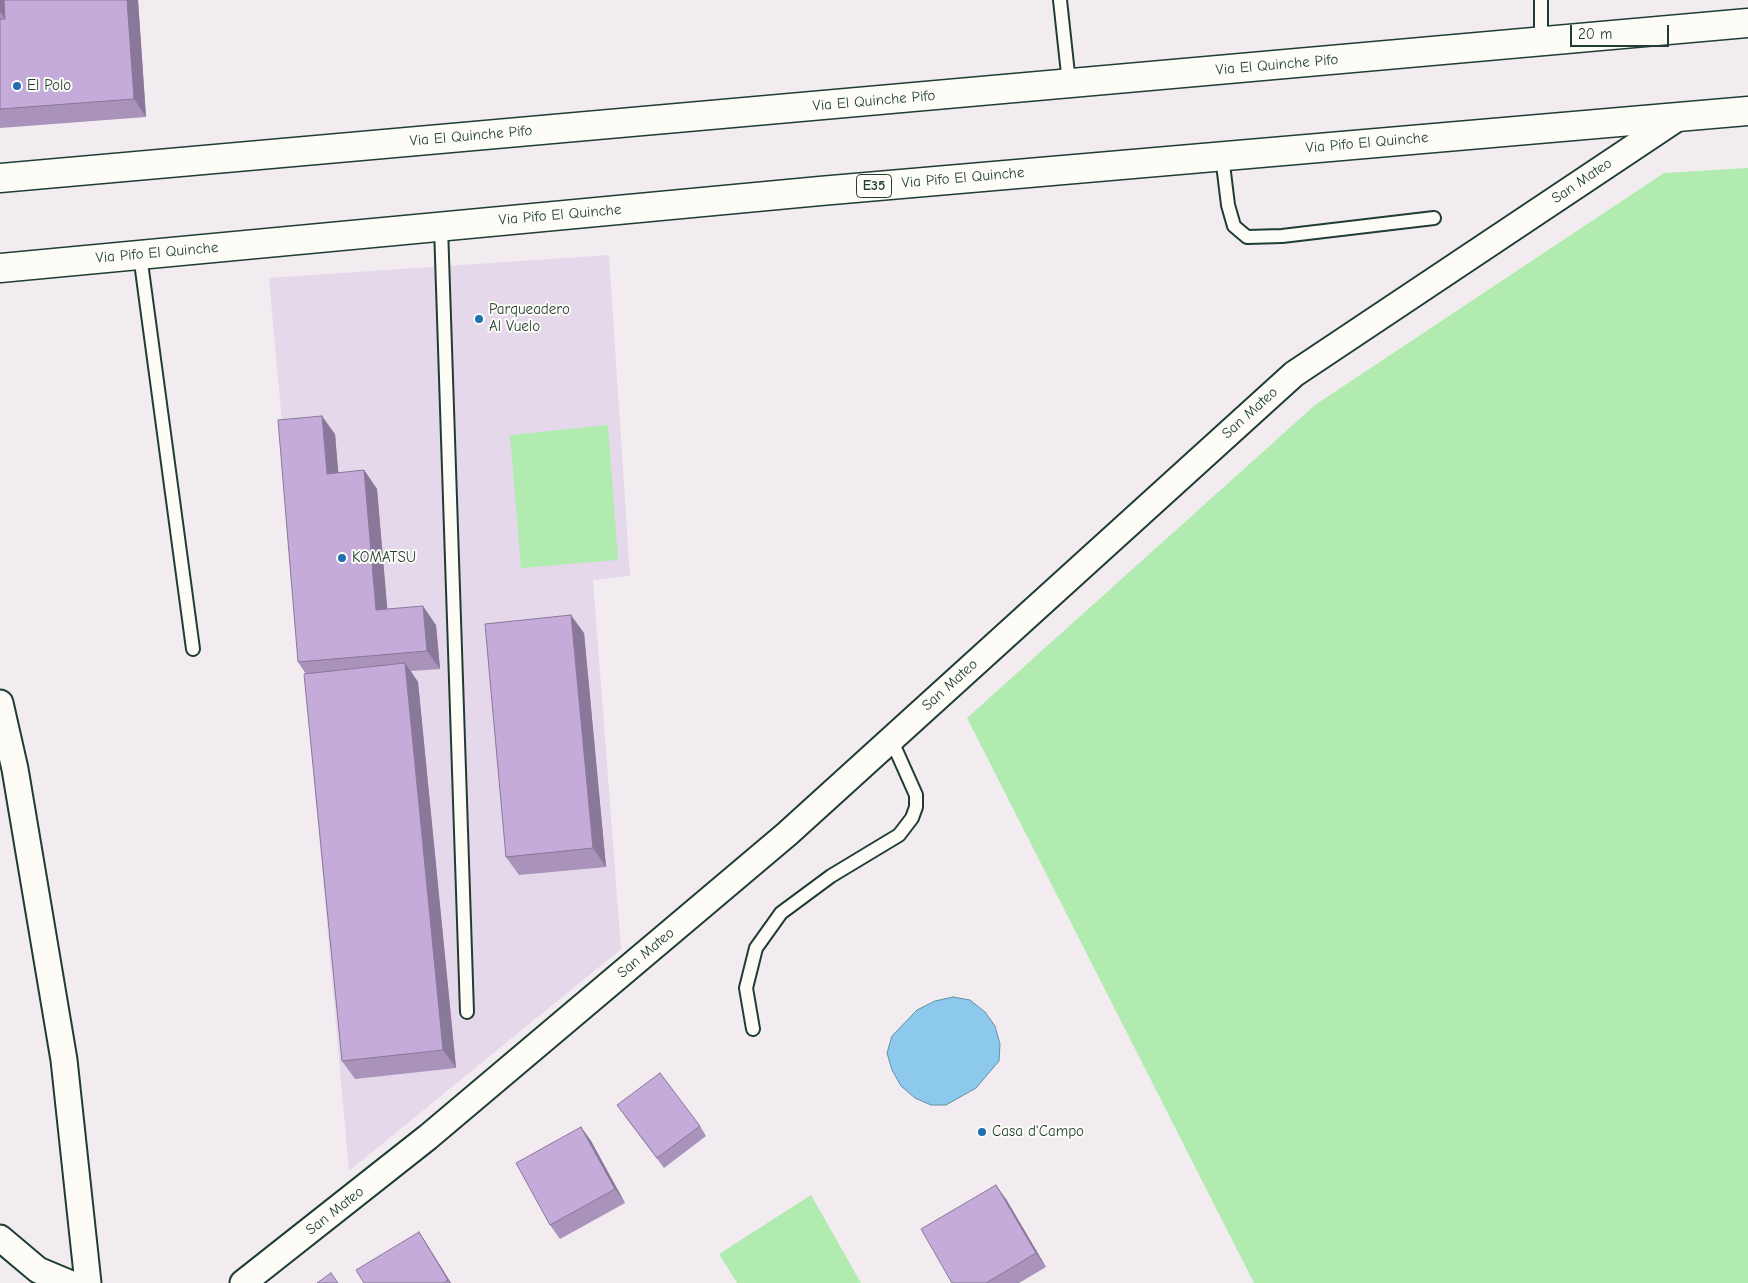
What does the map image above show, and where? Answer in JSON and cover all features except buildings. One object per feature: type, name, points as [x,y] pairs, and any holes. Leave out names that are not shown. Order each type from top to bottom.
[{"type":"highway","name":"Via El Quinche Pifo","points":[[0,178],[1748,24]]},
{"type":"highway","name":"Via Pifo El Quinche","points":[[0,268],[820,190],[1748,111]]},
{"type":"street","name":"San Mateo","points":[[243,1283],[428,1137],[787,834],[1294,374],[1679,116]]},
{"type":"street","points":[[0,703],[7,773],[64,1060],[88,1283]]},
{"type":"street","points":[[0,1238],[38,1270],[70,1283]]},
{"type":"lane","points":[[1060,0],[1069,83]]},
{"type":"lane","points":[[1540,0],[1541,42]]},
{"type":"lane","points":[[1222,156],[1228,205],[1234,226],[1247,237],[1282,236],[1434,218]]},
{"type":"lane","points":[[441,227],[467,1012]]},
{"type":"lane","points":[[140,254],[193,649]]},
{"type":"lane","points":[[753,1030],[746,988],[756,948],[781,913],[831,876],[898,835],[912,818],[916,807],[916,795],[891,739]]},
{"type":"shaded area","name":"KOMATSU","points":[[609,255],[630,576],[593,580],[621,949],[349,1171],[269,278]]},
{"type":"green space","points":[[1748,168],[1748,1283],[1254,1283],[967,718],[1315,405],[1664,173]]},
{"type":"green space","points":[[608,425],[618,560],[521,568],[510,435]]},
{"type":"green space","points":[[811,1195],[861,1283],[737,1283],[719,1254]]},
{"type":"water","points":[[953,997],[970,1000],[985,1012],[995,1026],[1000,1044],[999,1061],[976,1088],[946,1105],[931,1105],[915,1098],[901,1086],[892,1070],[887,1053],[892,1036],[917,1010],[935,1001]]},
{"type":"place","name":"El Polo","points":[[17,86]]},
{"type":"place","name":"Parqueadero Al Vuelo","points":[[479,319]]},
{"type":"place","name":"KOMATSU","points":[[342,558]]},
{"type":"place","name":"Casa d'Campo","points":[[982,1132]]}]
